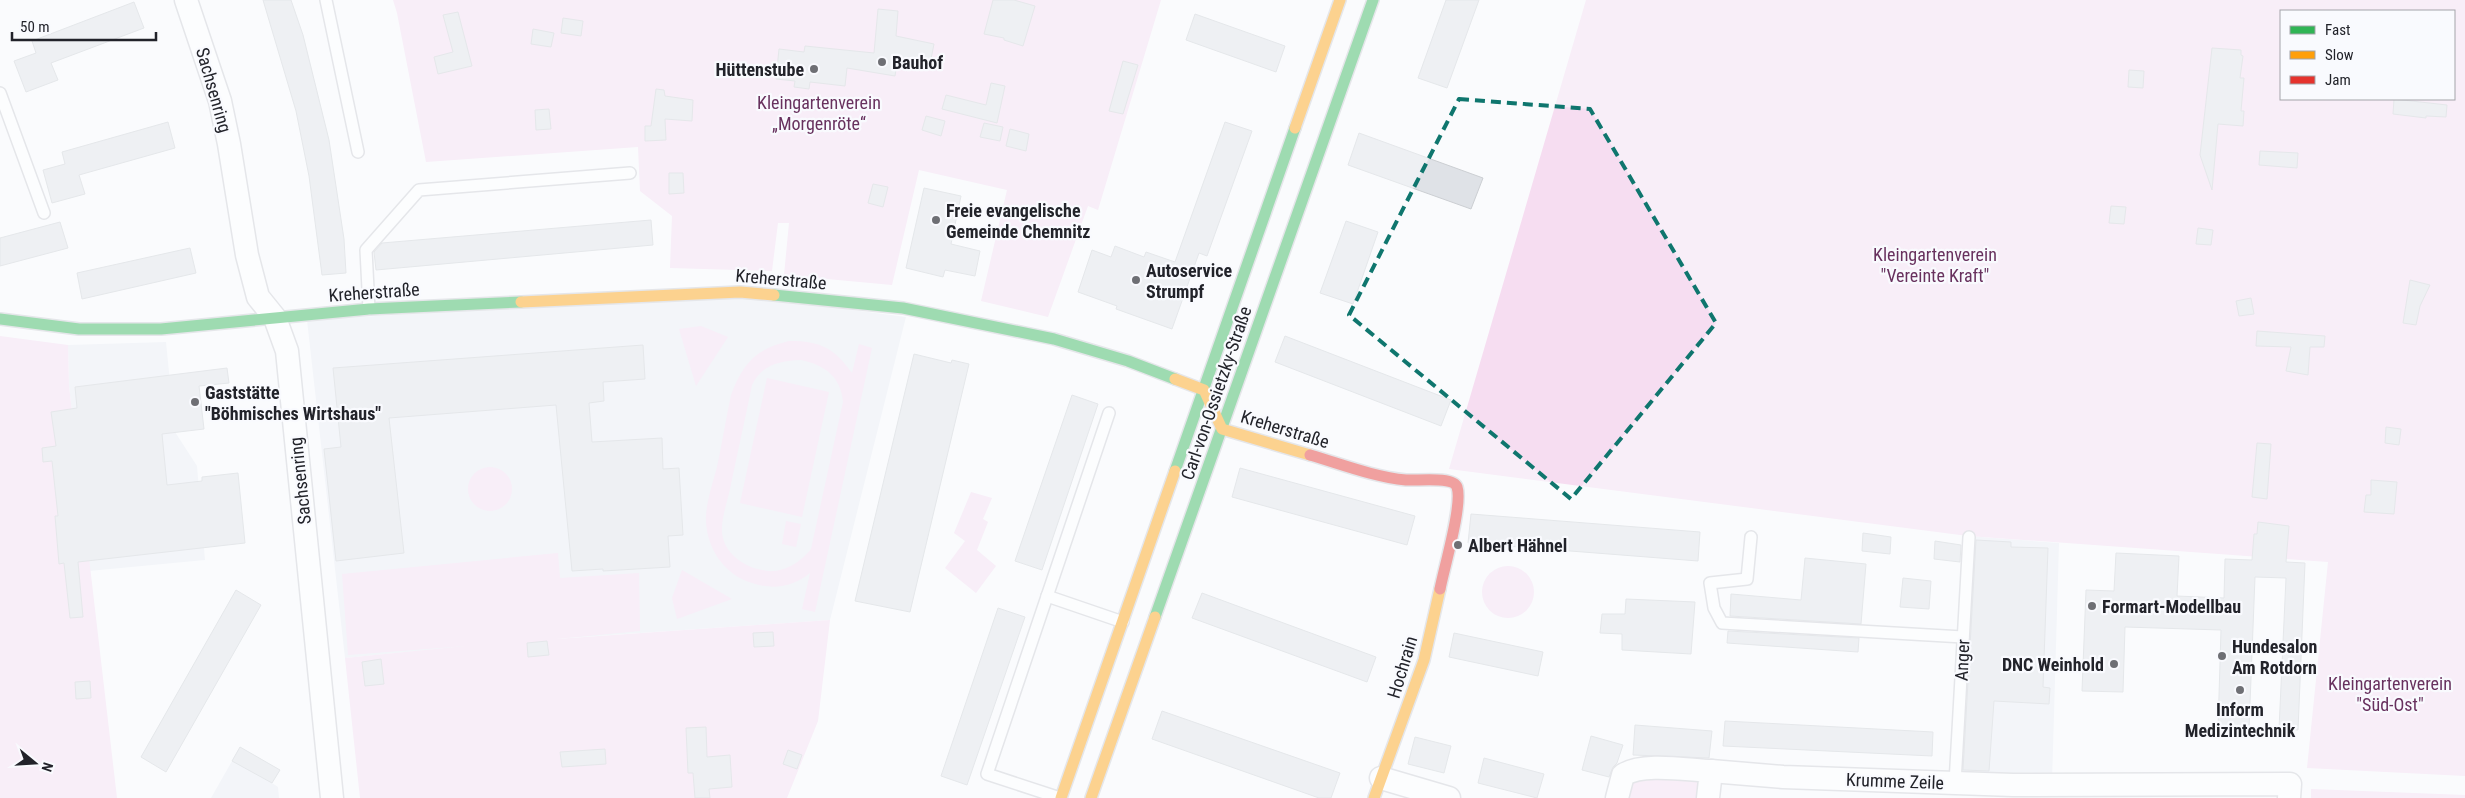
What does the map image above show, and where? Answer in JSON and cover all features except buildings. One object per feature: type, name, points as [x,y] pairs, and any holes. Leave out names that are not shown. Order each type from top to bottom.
[{"type":"street","name":"Sachsenring","points":[[186,0],[220,101],[248,255],[258,297],[275,318],[287,351],[332,798]]},
{"type":"street","name":"Carl-von-Ossietzky-Straße","points":[[1060,798],[1340,0]]},
{"type":"street","name":"Carl-von-Ossietzky-Straße","points":[[1091,798],[1374,0]]},
{"type":"street","name":"Kreherstraße","points":[[0,319],[79,329],[161,329],[369,309],[740,292],[903,308],[1054,339],[1128,361],[1204,390],[1222,428],[1377,475],[1406,480],[1438,479],[1454,483],[1458,495],[1450,543]]},
{"type":"street","name":"Hochrain","points":[[1378,788],[1424,660],[1450,543]]},
{"type":"street","name":"Krumme Zeile","points":[[1617,798],[1623,775],[1630,770],[1652,768],[1783,777],[1955,783],[2013,792],[2290,791]]},
{"type":"street","points":[[1708,798],[1711,771]]},
{"type":"street","points":[[1378,788],[1449,798]]},
{"type":"lane","points":[[326,0],[358,152]]},
{"type":"lane","points":[[0,93],[44,214]]},
{"type":"lane","points":[[369,309],[366,250],[419,190],[630,173]]},
{"type":"lane","points":[[1060,798],[987,774],[1109,413]]},
{"type":"lane","points":[[1751,537],[1747,580],[1710,583],[1714,608],[1722,623],[1963,637]]},
{"type":"lane","name":"Anger","points":[[1955,783],[1970,537]]},
{"type":"lane","points":[[1047,596],[1123,622]]},
{"type":"highlighted area","points":[[1459,99],[1590,109],[1716,323],[1571,499],[1349,315]]},
{"type":"shaded area","points":[[739,295],[906,317],[830,620],[522,641],[345,658],[307,320]]},
{"type":"shaded area","points":[[166,342],[175,432],[197,466],[205,560],[89,571],[69,386],[68,345]]},
{"type":"shaded area","points":[[1968,536],[2059,543],[2052,783],[1951,779]]},
{"type":"shaded area","points":[[240,747],[280,770],[272,783],[278,787],[279,798],[211,798]]},
{"type":"green space","name":"Kleingartenverein „Morgenröte“","points":[[393,0],[1161,0],[1098,210],[1088,206],[1048,317],[981,301],[1007,190],[919,170],[892,285],[784,275],[789,223],[778,223],[772,271],[670,268],[672,216],[640,191],[638,147],[426,162]]},
{"type":"green space","name":"Kleingartenverein \"Vereinte Kraft\"","points":[[1586,0],[2465,0],[2465,776],[2307,768],[2328,562],[1968,536],[1449,469]]},
{"type":"green space","points":[[701,326],[728,337],[696,386],[679,329]]},
{"type":"green space","points":[[0,336],[68,345],[69,386],[117,798],[0,798]]},
{"type":"green space","points":[[800,341],[810,342],[826,348],[839,357],[852,373],[859,344],[872,348],[815,612],[802,609],[810,573],[790,584],[775,587],[760,585],[742,579],[724,566],[712,548],[706,527],[710,491],[717,467],[731,395],[740,374],[752,359],[759,353],[778,344]],"holes":[[[793,360],[810,362],[824,369],[835,379],[842,393],[843,402],[811,549],[790,567],[769,571],[743,563],[728,550],[722,532],[724,514],[752,385],[761,372],[772,365]]]},
{"type":"green space","points":[[767,378],[829,392],[802,517],[740,503]]},
{"type":"green space","points":[[494,467],[506,473],[511,481],[511,497],[506,505],[498,510],[486,511],[474,505],[469,497],[468,485],[474,473],[482,468]]},
{"type":"green space","points":[[971,492],[992,498],[983,519],[988,522],[977,550],[996,566],[976,593],[945,568],[965,541],[954,533]]},
{"type":"green space","points":[[786,521],[801,524],[796,547],[782,544]]},
{"type":"green space","points":[[558,553],[560,578],[639,573],[640,631],[556,639],[830,620],[818,721],[787,798],[360,798],[345,658],[465,646],[348,655],[342,574]]},
{"type":"green space","points":[[1503,566],[1513,566],[1527,573],[1534,587],[1534,597],[1527,611],[1513,618],[1503,618],[1493,614],[1486,607],[1482,597],[1482,587],[1486,577],[1493,570]]},
{"type":"green space","points":[[682,570],[732,599],[677,619],[672,598]]},
{"type":"green space","points":[[1700,774],[1704,798],[1620,798],[1623,781]]},
{"type":"green space","points":[[2311,789],[2465,795],[2465,798],[2311,798]]},
{"type":"traffic: fast","points":[[1155,617],[1373,0]]},
{"type":"traffic: fast","points":[[1175,471],[1295,128]]},
{"type":"traffic: fast","points":[[774,295],[903,308],[1054,339],[1128,361],[1175,379]]},
{"type":"traffic: fast","points":[[0,319],[79,329],[161,329],[369,309],[521,302]]},
{"type":"traffic: slow","points":[[1295,128],[1340,0]]},
{"type":"traffic: slow","points":[[521,302],[740,292],[774,295]]},
{"type":"traffic: slow","points":[[1175,379],[1204,390],[1222,429],[1310,455]]},
{"type":"traffic: slow","points":[[1061,798],[1175,471]]},
{"type":"traffic: slow","points":[[1374,798],[1424,660],[1440,589]]},
{"type":"traffic: slow","points":[[1091,798],[1155,617]]},
{"type":"traffic: jam","points":[[1310,455],[1382,476],[1406,480],[1449,481],[1457,487],[1457,507],[1440,589]]},
{"type":"place","name":"Bauhof","points":[[882,62]]},
{"type":"place","name":"Hüttenstube","points":[[814,69]]},
{"type":"place","name":"Freie evangelische Gemeinde Chemnitz","points":[[936,220]]},
{"type":"place","name":"Autoservice Strumpf","points":[[1136,280]]},
{"type":"place","name":"Gaststätte \"Böhmisches Wirtshaus\"","points":[[195,402]]},
{"type":"place","name":"Albert Hähnel","points":[[1458,545]]},
{"type":"place","name":"Formart-Modellbau","points":[[2092,606]]},
{"type":"place","name":"Hundesalon Am Rotdorn","points":[[2222,656]]},
{"type":"place","name":"DNC Weinhold","points":[[2114,664]]},
{"type":"place","name":"Inform Medizintechnik","points":[[2240,690]]},
{"type":"park label","name":"Kleingartenverein \"Süd-Ost\"","points":[[2390,693]]}]
